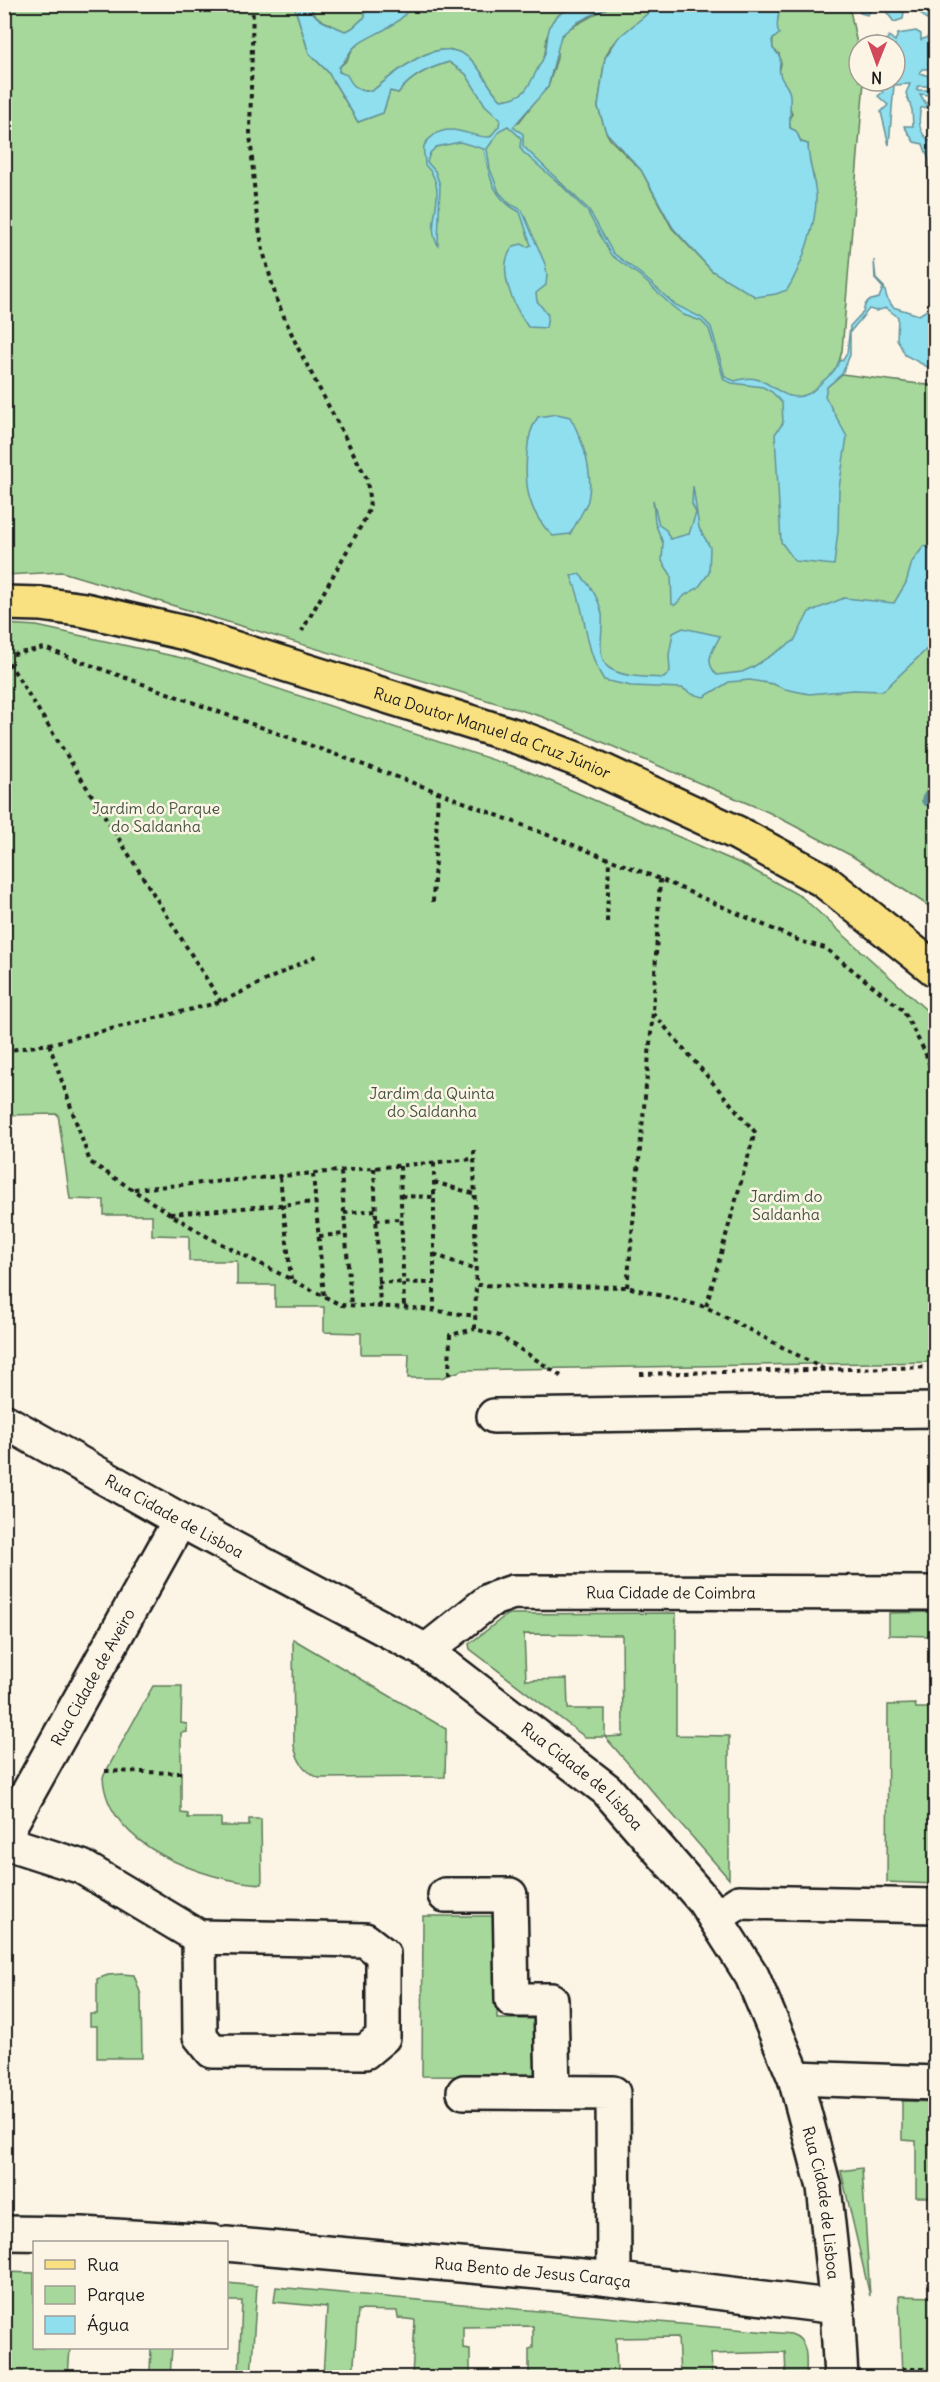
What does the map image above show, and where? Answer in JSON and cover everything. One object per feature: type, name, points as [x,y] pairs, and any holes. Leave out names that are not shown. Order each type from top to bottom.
[{"type":"main road","name":"Rua Doutor Manuel da Cruz Júnior","points":[[4,603],[41,603],[85,609],[185,633],[518,737],[584,762],[717,824],[823,880],[936,970]]},
{"type":"street","points":[[494,1416],[936,1410]]},
{"type":"street","name":"Rua Cidade de Lisboa","points":[[4,1421],[180,1520],[426,1652],[607,1790],[704,1900],[753,1976],[795,2078],[824,2187],[837,2307],[841,2378]]},
{"type":"street","name":"Rua Cidade de Aveiro","points":[[4,1836],[180,1520]]},
{"type":"street","name":"Rua Cidade de Coimbra","points":[[426,1652],[490,1600],[513,1592],[936,1593]]},
{"type":"street","points":[[4,1842],[82,1868],[199,1937],[365,1940],[383,1954],[383,2037],[365,2052],[212,2051],[200,2036],[199,1937]]},
{"type":"street","points":[[445,1895],[510,1894],[512,2000],[551,2000],[553,2092]]},
{"type":"street","points":[[715,1918],[740,1902],[936,1906]]},
{"type":"street","points":[[795,2078],[936,2083]]},
{"type":"street","points":[[464,2092],[613,2093],[614,2279]]},
{"type":"street","points":[[4,2233],[82,2234],[197,2241]]},
{"type":"street","name":"Rua Bento de Jesus Caraça","points":[[228,2244],[614,2279],[837,2307]]},
{"type":"path","points":[[253,4],[250,132],[256,210],[263,251],[277,302],[297,348],[367,479],[370,493],[370,507],[361,528],[285,663]]},
{"type":"path","points":[[221,1002],[5,656],[44,648],[438,792],[660,879],[800,940],[825,948],[903,1010],[925,1052],[936,1083]]},
{"type":"path","points":[[433,902],[438,792]]},
{"type":"path","points":[[607,922],[609,860]]},
{"type":"path","points":[[627,1287],[653,1012],[660,879]]},
{"type":"path","points":[[4,918],[12,924]]},
{"type":"path","points":[[4,1051],[48,1044],[221,1002],[320,954]]},
{"type":"path","points":[[653,1012],[755,1132],[706,1307]]},
{"type":"path","points":[[48,1044],[90,1162],[170,1214],[208,1237],[341,1305],[434,1310],[476,1316]]},
{"type":"path","points":[[474,1150],[475,1329]]},
{"type":"path","points":[[133,1189],[474,1160]]},
{"type":"path","points":[[434,1163],[434,1310]]},
{"type":"path","points":[[400,1166],[404,1308]]},
{"type":"path","points":[[374,1168],[380,1307]]},
{"type":"path","points":[[341,1172],[351,1305]]},
{"type":"path","points":[[313,1174],[324,1297]]},
{"type":"path","points":[[280,1177],[291,1280]]},
{"type":"path","points":[[434,1182],[475,1194]]},
{"type":"path","points":[[401,1196],[434,1197]]},
{"type":"path","points":[[170,1214],[316,1202]]},
{"type":"path","points":[[344,1213],[376,1210]]},
{"type":"path","points":[[376,1220],[402,1219]]},
{"type":"path","points":[[319,1236],[345,1234]]},
{"type":"path","points":[[434,1253],[475,1270]]},
{"type":"path","points":[[378,1282],[434,1283]]},
{"type":"path","points":[[476,1285],[627,1287],[706,1307],[824,1369]]},
{"type":"path","points":[[449,1375],[450,1335],[475,1329],[500,1335],[561,1376],[573,1376]]},
{"type":"path","points":[[633,1374],[936,1367]]},
{"type":"path","points":[[105,1771],[181,1773]]},
{"type":"path","points":[[902,2369],[936,2369]]},
{"type":"green space","points":[[309,4],[365,5],[365,17],[344,31],[315,15]]},
{"type":"green space","points":[[5,5],[294,5],[309,53],[328,72],[358,122],[383,113],[390,91],[398,93],[409,81],[421,73],[449,62],[466,74],[474,86],[519,122],[548,87],[557,58],[557,46],[561,36],[568,29],[612,5],[658,5],[611,46],[605,58],[598,107],[610,139],[641,170],[672,228],[712,271],[814,178],[808,160],[808,144],[801,142],[796,131],[790,128],[789,118],[792,114],[779,72],[781,64],[779,54],[773,49],[778,5],[849,5],[855,33],[847,33],[847,93],[863,93],[842,351],[837,369],[827,387],[842,374],[935,386],[935,910],[852,856],[768,812],[543,717],[62,572],[5,575]]},
{"type":"green space","points":[[410,5],[590,5],[547,36],[545,55],[528,89],[517,98],[501,100],[470,59],[458,52],[445,50],[418,58],[372,91],[356,88],[337,69],[347,60],[354,46],[409,9]]},
{"type":"green space","points":[[5,624],[37,626],[191,660],[527,771],[746,866],[802,897],[935,1018],[935,1362],[463,1370],[441,1378],[408,1378],[409,1354],[361,1354],[361,1333],[324,1332],[324,1307],[275,1307],[275,1285],[237,1285],[237,1261],[189,1261],[189,1236],[152,1235],[152,1215],[104,1215],[104,1200],[70,1199],[58,1114],[5,1115]]},
{"type":"green space","points":[[935,1612],[934,1636],[889,1635],[889,1613]]},
{"type":"green space","points":[[676,1613],[676,1735],[729,1736],[729,1879],[605,1737],[585,1737],[470,1649],[469,1644],[510,1614]],"holes":[[[524,1634],[622,1635],[623,1736],[605,1737],[605,1709],[568,1709],[567,1679],[526,1680]]]},
{"type":"green space","points":[[293,1639],[446,1729],[445,1777],[319,1778],[309,1772],[297,1757],[294,1746]]},
{"type":"green space","points":[[153,1686],[182,1686],[181,1723],[187,1724],[187,1732],[181,1733],[181,1813],[188,1814],[188,1818],[221,1818],[221,1826],[249,1826],[249,1819],[261,1819],[262,1884],[214,1876],[162,1855],[140,1840],[121,1822],[108,1801],[103,1777]]},
{"type":"green space","points":[[915,1704],[916,1708],[935,1708],[935,1884],[887,1882],[888,1705]]},
{"type":"green space","points":[[423,1916],[497,1916],[497,2019],[535,2019],[535,2077],[422,2076]]},
{"type":"green space","points":[[122,1974],[134,1975],[141,1995],[142,2058],[97,2058],[97,2026],[90,2026],[90,2014],[97,2014],[97,1979]]},
{"type":"green space","points":[[902,2101],[935,2102],[935,2197],[916,2197],[916,2141],[902,2140]]},
{"type":"green space","points":[[862,2168],[870,2296],[841,2171]]},
{"type":"green space","points":[[5,2272],[33,2273],[33,2349],[70,2349],[68,2377],[5,2377]]},
{"type":"green space","points":[[228,2283],[257,2286],[251,2377],[239,2377],[242,2301],[228,2301]]},
{"type":"green space","points":[[276,2287],[791,2334],[797,2337],[804,2346],[806,2377],[786,2377],[785,2352],[711,2354],[712,2377],[680,2377],[678,2337],[616,2338],[617,2377],[529,2377],[529,2349],[533,2348],[533,2326],[463,2327],[463,2348],[470,2349],[470,2377],[412,2377],[415,2320],[398,2318],[397,2311],[358,2310],[353,2377],[323,2377],[327,2307],[274,2302]]},
{"type":"green space","points":[[899,2296],[935,2297],[935,2377],[902,2377]]},
{"type":"green space","points":[[151,2349],[172,2349],[170,2377],[130,2377],[130,2370],[150,2371]]},
{"type":"water","points":[[294,5],[309,5],[319,19],[345,31],[365,17],[365,5],[410,5],[407,12],[395,23],[355,47],[339,67],[339,72],[347,75],[354,86],[360,90],[372,91],[418,58],[445,50],[458,52],[470,59],[501,100],[515,97],[528,87],[544,57],[549,30],[557,16],[579,6],[612,5],[576,23],[561,36],[548,87],[513,127],[523,134],[523,146],[589,210],[613,253],[674,304],[702,318],[711,327],[725,377],[735,381],[747,378],[757,379],[789,396],[797,397],[812,392],[832,373],[839,361],[843,360],[847,353],[850,326],[863,312],[868,301],[879,298],[883,288],[875,279],[874,260],[876,279],[884,287],[893,307],[919,315],[927,310],[935,296],[933,309],[935,371],[905,355],[897,339],[898,317],[886,308],[876,311],[869,309],[850,332],[850,355],[842,374],[827,387],[825,396],[847,437],[839,488],[834,565],[795,561],[781,542],[775,434],[783,423],[782,403],[772,392],[763,387],[724,380],[709,329],[701,321],[684,315],[672,306],[640,276],[611,255],[587,211],[523,152],[520,147],[521,138],[508,126],[500,130],[487,149],[490,169],[499,192],[510,204],[522,210],[545,264],[546,285],[536,293],[537,301],[548,315],[546,328],[528,327],[508,287],[506,265],[508,255],[514,246],[531,245],[520,212],[504,201],[490,178],[484,149],[460,142],[436,147],[430,153],[427,162],[435,171],[440,185],[438,245],[433,227],[436,185],[433,175],[425,165],[425,144],[441,131],[455,130],[490,137],[499,126],[500,119],[485,105],[466,74],[449,62],[428,70],[409,81],[398,93],[390,91],[383,113],[358,122],[328,72],[309,53]]},
{"type":"water","points":[[658,5],[778,5],[779,34],[772,40],[773,49],[779,56],[779,70],[789,92],[790,128],[796,131],[801,142],[808,144],[816,196],[814,219],[807,244],[798,270],[787,290],[756,297],[712,271],[673,228],[641,170],[606,132],[598,107],[605,58],[618,38]]},
{"type":"water","points":[[857,5],[905,5],[903,19],[894,22],[885,10],[873,8],[867,15],[860,13]]},
{"type":"water","points":[[919,5],[924,14],[930,12],[935,5],[935,64],[934,62],[928,63],[931,69],[922,69],[920,73],[929,76],[930,86],[918,86],[917,90],[928,90],[928,95],[920,94],[928,107],[921,108],[919,119],[926,138],[935,144],[933,146],[936,165],[932,173],[935,208],[931,205],[929,160],[923,144],[914,142],[904,126],[913,126],[912,110],[906,93],[910,84],[907,84],[907,33],[904,33],[916,31],[921,34],[921,40],[930,36],[933,26],[920,13]]},
{"type":"water","points":[[882,93],[893,93],[889,145],[881,112],[888,105],[878,96]]},
{"type":"water","points":[[557,414],[570,417],[586,457],[590,479],[587,502],[570,534],[553,536],[533,508],[527,488],[526,465],[527,448],[535,421],[538,417]]},
{"type":"water","points":[[693,486],[699,528],[710,547],[709,573],[698,588],[685,595],[675,605],[672,604],[671,575],[662,561],[663,543],[655,523],[653,500],[659,525],[666,530],[670,539],[689,534],[696,513],[692,504]]},
{"type":"water","points":[[924,546],[935,550],[935,632],[931,645],[883,691],[853,690],[809,694],[750,680],[729,682],[704,697],[682,688],[631,686],[604,680],[592,655],[580,602],[571,576],[579,574],[599,603],[602,614],[602,658],[609,668],[629,675],[664,678],[670,672],[669,655],[673,633],[683,628],[720,636],[710,660],[717,675],[742,672],[794,641],[809,612],[844,598],[894,603],[906,583],[912,562]]},
{"type":"waterway","points":[[927,800],[936,785]]},
{"type":"park label","name":"Jardim do Parque do Saldanha","points":[[156,817]]},
{"type":"park label","name":"Jardim da Quinta do Saldanha","points":[[432,1102]]},
{"type":"park label","name":"Jardim do Saldanha","points":[[786,1205]]}]
